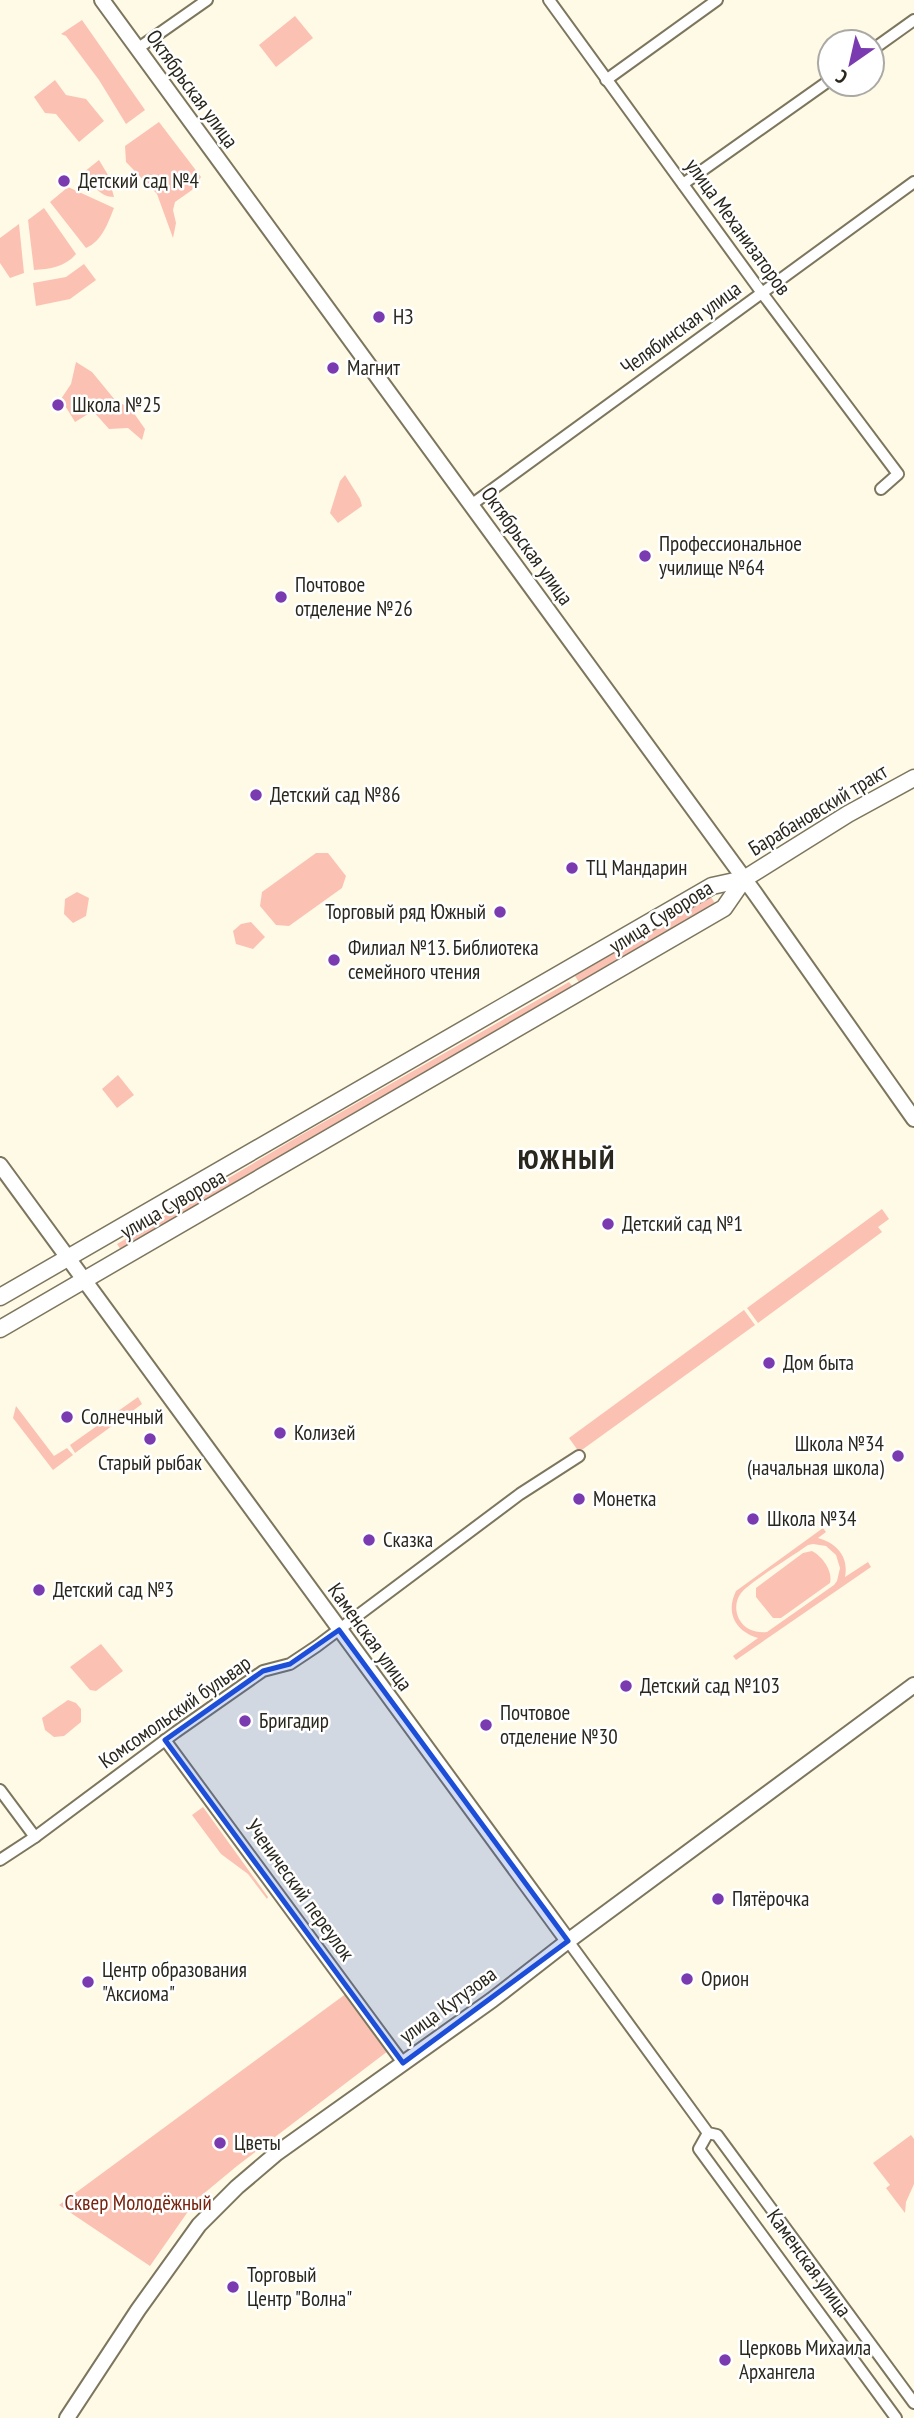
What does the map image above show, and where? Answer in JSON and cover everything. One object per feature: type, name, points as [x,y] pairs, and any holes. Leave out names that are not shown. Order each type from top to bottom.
[{"type":"main road","name":"Барабановский тракт","points":[[744,879],[848,814],[914,778]]},
{"type":"main road","name":"улица Суворова","points":[[0,1297],[712,886],[744,879]]},
{"type":"main road","name":"улица Суворова","points":[[0,1329],[723,908],[744,879]]},
{"type":"street","name":"Октябрьская улица","points":[[102,0],[744,879],[914,1119]]},
{"type":"street","points":[[137,49],[206,0]]},
{"type":"street","name":"улица Механизаторов","points":[[549,0],[762,293],[898,474],[881,489]]},
{"type":"street","points":[[606,80],[717,0]]},
{"type":"street","points":[[886,40],[914,20]]},
{"type":"street","points":[[682,184],[816,90]]},
{"type":"street","name":"Челябинская улица","points":[[471,505],[914,182]]},
{"type":"street","name":"Каменская улица","points":[[0,1165],[708,2133],[717,2135],[914,2403]]},
{"type":"street","name":"Комсомольский бульвар","points":[[0,1860],[35,1838],[262,1671],[290,1664],[339,1630],[520,1494],[579,1456]]},
{"type":"street","name":"улица Кутузова","points":[[67,2418],[138,2310],[199,2225],[276,2153],[492,2000],[914,1685]]},
{"type":"street","name":"Ученический переулок","points":[[165,1740],[403,2063]]},
{"type":"street","points":[[0,1790],[35,1838]]},
{"type":"street","name":"Каменская улица","points":[[708,2133],[699,2149],[896,2418]]},
{"type":"highlighted area","points":[[339,1630],[568,1941],[403,2063],[165,1740],[263,1671],[290,1664]]},
{"type":"green space","points":[[295,16],[313,38],[276,67],[259,45]]},
{"type":"green space","points":[[82,20],[145,110],[126,124],[99,80],[66,36],[61,34]]},
{"type":"green space","points":[[55,80],[66,95],[86,99],[104,121],[79,142],[56,114],[45,113],[34,97]]},
{"type":"green space","points":[[159,122],[201,177],[192,190],[175,202],[173,210],[176,223],[173,238],[157,194],[126,162],[125,146]]},
{"type":"green space","points":[[99,160],[108,175],[114,197],[100,192],[84,172]]},
{"type":"green space","points":[[68,187],[114,208],[100,236],[86,248],[50,202]]},
{"type":"green space","points":[[44,208],[76,254],[62,265],[34,270],[28,220]]},
{"type":"green space","points":[[19,224],[24,273],[10,278],[0,263],[0,238]]},
{"type":"green space","points":[[84,264],[96,280],[70,299],[36,306],[33,283],[66,277]]},
{"type":"green space","points":[[76,362],[92,372],[115,400],[131,409],[145,429],[142,440],[128,428],[109,429],[93,411],[75,422],[61,399],[71,384]]},
{"type":"green space","points":[[345,475],[362,506],[338,523],[330,513],[340,481]]},
{"type":"green space","points":[[316,853],[328,853],[346,876],[342,888],[289,926],[276,925],[260,906],[262,892]]},
{"type":"green space","points":[[77,892],[89,898],[86,916],[73,923],[64,914],[65,899]]},
{"type":"green space","points":[[711,897],[716,905],[580,984],[575,976]]},
{"type":"green space","points":[[251,922],[265,937],[253,949],[236,944],[233,931],[241,924]]},
{"type":"green space","points":[[569,982],[574,988],[358,1110],[121,1250],[117,1244],[301,1135]]},
{"type":"green space","points":[[118,1075],[134,1095],[117,1108],[102,1089]]},
{"type":"green space","points":[[882,1209],[889,1219],[878,1227],[882,1232],[758,1323],[747,1308]]},
{"type":"green space","points":[[744,1310],[755,1325],[579,1452],[569,1438]]},
{"type":"green space","points":[[138,1397],[142,1404],[75,1453],[70,1445]]},
{"type":"green space","points":[[16,1406],[54,1456],[67,1448],[73,1455],[53,1470],[13,1418]]},
{"type":"green space","points":[[823,1528],[826,1532],[818,1538],[831,1543],[840,1552],[845,1563],[845,1577],[868,1562],[871,1567],[736,1660],[733,1656],[758,1638],[738,1626],[732,1614],[736,1591]],"holes":[[[808,1545],[826,1546],[836,1555],[840,1568],[834,1585],[767,1632],[751,1630],[741,1623],[737,1603],[746,1588]]]},
{"type":"green space","points":[[812,1551],[826,1564],[830,1583],[781,1618],[773,1618],[756,1597],[756,1588],[803,1553]]},
{"type":"green space","points":[[101,1644],[123,1671],[96,1691],[90,1690],[70,1667]]},
{"type":"green space","points":[[68,1700],[81,1709],[81,1722],[64,1736],[54,1737],[45,1730],[42,1718]]},
{"type":"green space","points":[[203,1807],[267,1899],[248,1874],[221,1854],[192,1815]]},
{"type":"green space","name":"Сквер Молодёжный","points":[[347,1993],[388,2051],[196,2200],[150,2266],[59,2205]]},
{"type":"green space","points":[[911,2135],[914,2139],[914,2184],[906,2202],[905,2213],[886,2188],[890,2185],[873,2163]]},
{"type":"place","name":"Детский сад №4","points":[[64,181]]},
{"type":"place","name":"НЗ","points":[[379,317]]},
{"type":"place","name":"Магнит","points":[[333,368]]},
{"type":"place","name":"Школа №25","points":[[58,405]]},
{"type":"place","name":"Профессиональное училище №64","points":[[645,556]]},
{"type":"place","name":"Почтовое отделение №26","points":[[281,597]]},
{"type":"place","name":"Детский сад №86","points":[[256,795]]},
{"type":"place","name":"ТЦ Мандарин","points":[[572,868]]},
{"type":"place","name":"Торговый ряд Южный","points":[[500,912]]},
{"type":"place","name":"Филиал №13. Библиотека семейного чтения","points":[[334,960]]},
{"type":"place","name":"Детский сад №1","points":[[608,1224]]},
{"type":"place","name":"Дом быта","points":[[769,1363]]},
{"type":"place","name":"Солнечный","points":[[67,1417]]},
{"type":"place","name":"Колизей","points":[[280,1433]]},
{"type":"place","name":"Старый рыбак","points":[[150,1439]]},
{"type":"place","name":"Школа №34 (начальная школа)","points":[[898,1456]]},
{"type":"place","name":"Монетка","points":[[579,1499]]},
{"type":"place","name":"Школа №34","points":[[753,1519]]},
{"type":"place","name":"Сказка","points":[[369,1540]]},
{"type":"place","name":"Детский сад №3","points":[[39,1590]]},
{"type":"place","name":"Детский сад №103","points":[[626,1686]]},
{"type":"place","name":"Бригадир","points":[[245,1721]]},
{"type":"place","name":"Почтовое отделение №30","points":[[486,1725]]},
{"type":"place","name":"Пятёрочка","points":[[718,1899]]},
{"type":"place","name":"Орион","points":[[687,1979]]},
{"type":"place","name":"Центр образования \"Аксиома\"","points":[[88,1982]]},
{"type":"place","name":"Цветы","points":[[220,2143]]},
{"type":"place","name":"Торговый Центр \"Волна\"","points":[[233,2287]]},
{"type":"place","name":"Церковь Михаила Архангела","points":[[725,2360]]},
{"type":"district","name":"ЮЖНЫЙ","points":[[567,1159]]}]
